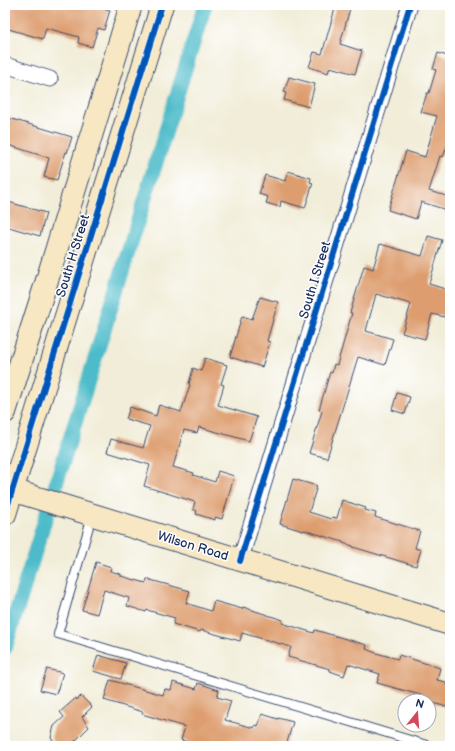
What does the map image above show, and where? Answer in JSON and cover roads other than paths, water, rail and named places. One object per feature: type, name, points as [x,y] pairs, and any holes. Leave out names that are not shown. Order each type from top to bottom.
[{"type":"street","name":"South H Street","points":[[5,412],[14,373],[48,277],[131,5]]},
{"type":"street","name":"South H Street","points":[[5,514],[9,489],[162,5]]},
{"type":"street","name":"South I Street","points":[[240,560],[410,5]]},
{"type":"street","points":[[5,65],[50,79]]},
{"type":"street","name":"Wilson Road","points":[[9,489],[92,516],[450,624]]},
{"type":"lane","points":[[92,516],[58,634],[430,746]]},
{"type":"waterway","points":[[5,648],[205,5]]}]
